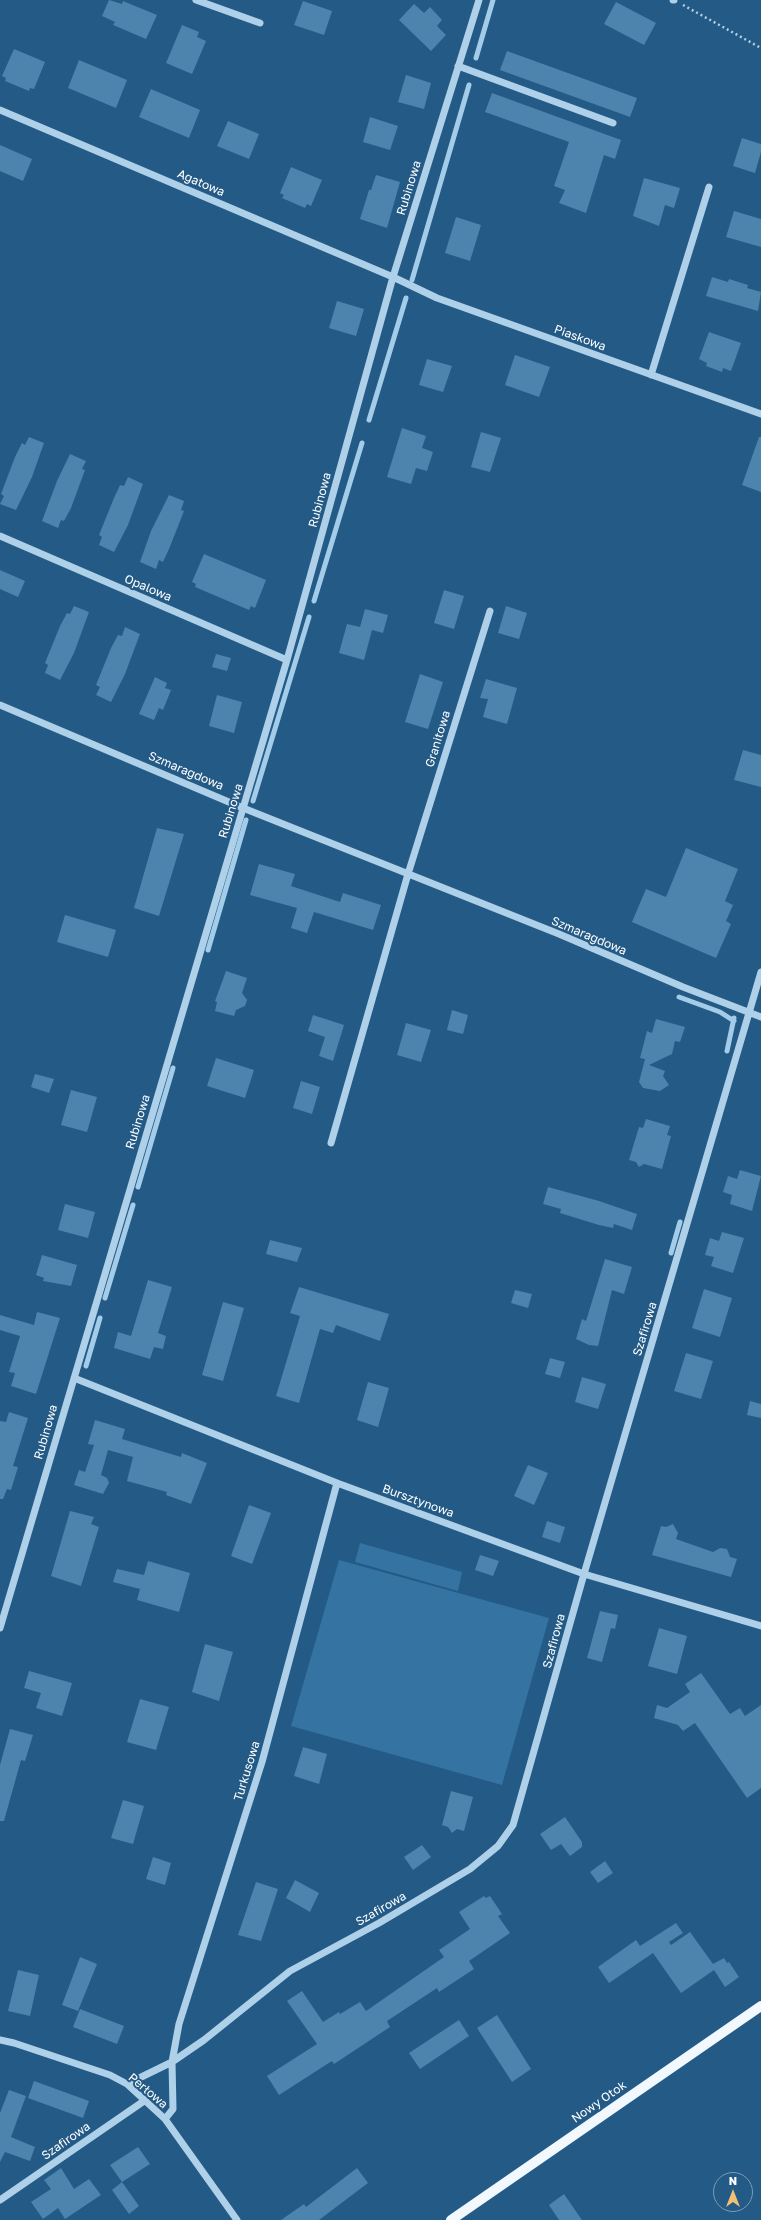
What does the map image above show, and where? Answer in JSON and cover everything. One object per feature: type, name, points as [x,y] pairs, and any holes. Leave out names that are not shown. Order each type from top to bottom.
[{"type":"main road","name":"Nowy Otok","points":[[455,2219],[761,2006]]},
{"type":"street","points":[[196,0],[260,23]]},
{"type":"street","name":"Rubinowa","points":[[0,1628],[287,660],[393,277],[479,0]]},
{"type":"street","points":[[458,66],[613,124]]},
{"type":"street","name":"Agatowa","points":[[0,110],[393,277]]},
{"type":"street","points":[[651,375],[709,187]]},
{"type":"street","name":"Piaskowa","points":[[393,277],[437,298],[761,414]]},
{"type":"street","name":"Opalowa","points":[[0,536],[287,660]]},
{"type":"street","name":"Granitowa","points":[[408,874],[490,611]]},
{"type":"street","name":"Szmaragdowa","points":[[0,705],[243,808],[761,1017]]},
{"type":"street","points":[[332,1143],[408,874]]},
{"type":"street","points":[[750,1013],[761,972]]},
{"type":"street","name":"Szafirowa","points":[[127,2084],[172,2062],[204,2040],[290,1971],[379,1923],[470,1869],[498,1846],[513,1825],[584,1574],[750,1013]]},
{"type":"street","name":"Bursztynowa","points":[[74,1378],[337,1483],[584,1574],[761,1626]]},
{"type":"street","name":"Turkusowa","points":[[165,2119],[173,2109],[172,2062],[179,2024],[262,1762],[337,1483]]},
{"type":"street","name":"Perłowa","points":[[0,2040],[14,2043],[110,2075],[127,2084],[165,2119],[238,2220]]},
{"type":"street","name":"Szafirowa","points":[[0,2200],[144,2101]]},
{"type":"path","points":[[673,0],[761,48]]},
{"type":"shaded area","points":[[360,1543],[462,1572],[458,1591],[355,1562]]},
{"type":"shaded area","points":[[339,1560],[549,1618],[502,1785],[291,1726]]},
{"type":"building","points":[[109,0],[122,4],[123,1],[157,15],[146,39],[113,25],[115,22],[102,16]]},
{"type":"building","points":[[303,1],[332,11],[324,35],[294,25]]},
{"type":"building","points":[[616,2],[656,23],[644,45],[604,24]]},
{"type":"building","points":[[414,4],[424,13],[430,7],[442,20],[437,26],[446,35],[431,51],[399,20]]},
{"type":"building","points":[[182,25],[199,32],[197,37],[206,41],[192,74],[166,63]]},
{"type":"building","points":[[14,49],[45,62],[34,89],[30,88],[29,91],[5,81],[6,78],[2,76]]},
{"type":"building","points":[[507,51],[637,98],[630,117],[500,70]]},
{"type":"building","points":[[79,60],[127,80],[116,108],[68,88]]},
{"type":"building","points":[[406,75],[431,83],[424,109],[398,102]]},
{"type":"building","points":[[151,89],[200,110],[189,138],[139,117]]},
{"type":"building","points":[[492,93],[621,140],[615,159],[604,155],[586,213],[559,203],[565,190],[554,186],[569,142],[485,112]]},
{"type":"building","points":[[370,117],[398,126],[390,150],[363,142]]},
{"type":"building","points":[[228,121],[259,134],[249,159],[217,146]]},
{"type":"building","points":[[742,138],[761,144],[761,152],[755,173],[733,166]]},
{"type":"building","points":[[0,145],[32,159],[23,181],[0,171]]},
{"type":"building","points":[[291,167],[322,180],[311,206],[307,204],[305,208],[282,198],[284,195],[280,193]]},
{"type":"building","points":[[376,175],[400,182],[387,228],[360,219],[369,190],[371,190]]},
{"type":"building","points":[[644,178],[680,188],[674,208],[665,205],[659,226],[633,216]]},
{"type":"building","points":[[734,211],[761,219],[761,247],[726,237]]},
{"type":"building","points":[[456,217],[481,225],[470,261],[445,253]]},
{"type":"building","points":[[712,277],[728,282],[729,279],[748,285],[747,288],[761,292],[758,311],[706,296]]},
{"type":"building","points":[[337,301],[364,309],[356,336],[329,328]]},
{"type":"building","points":[[709,332],[741,343],[731,371],[723,368],[722,372],[706,366],[707,363],[699,359]]},
{"type":"building","points":[[515,355],[550,367],[539,397],[505,385]]},
{"type":"building","points":[[427,359],[452,366],[443,392],[419,385]]},
{"type":"building","points":[[402,428],[426,436],[422,448],[433,452],[427,471],[416,468],[411,484],[387,477]]},
{"type":"building","points":[[481,432],[501,438],[490,472],[471,467]]},
{"type":"building","points":[[29,437],[44,443],[32,477],[16,510],[0,504],[4,496],[1,494],[15,457],[22,443],[25,445]]},
{"type":"building","points":[[759,437],[761,437],[761,492],[742,485]]},
{"type":"building","points":[[70,454],[86,461],[82,469],[85,470],[71,508],[64,521],[61,520],[58,528],[42,521],[57,481]]},
{"type":"building","points":[[128,477],[143,484],[128,525],[114,552],[99,545],[102,537],[99,535],[120,485],[124,486]]},
{"type":"building","points":[[169,495],[184,501],[181,510],[184,511],[163,562],[159,560],[156,569],[140,562],[151,531]]},
{"type":"building","points":[[204,554],[266,580],[255,608],[251,606],[249,610],[195,587],[196,584],[192,582]]},
{"type":"building","points":[[0,570],[25,581],[18,597],[0,589]]},
{"type":"building","points":[[444,590],[464,596],[454,629],[434,623]]},
{"type":"building","points":[[74,606],[89,612],[74,653],[60,680],[45,673],[48,665],[45,663],[60,626],[67,613],[70,614]]},
{"type":"building","points":[[506,606],[527,613],[519,639],[498,633]]},
{"type":"building","points":[[365,609],[388,615],[383,633],[372,630],[364,660],[339,653],[347,624],[360,627]]},
{"type":"building","points":[[125,627],[140,634],[125,674],[111,702],[96,695],[100,687],[96,685],[111,648],[118,635],[122,636]]},
{"type":"building","points":[[216,654],[231,658],[227,671],[212,667]]},
{"type":"building","points":[[420,674],[443,682],[428,729],[405,722]]},
{"type":"building","points":[[155,677],[167,683],[165,688],[171,690],[163,710],[159,708],[154,720],[139,714]]},
{"type":"building","points":[[486,679],[517,688],[507,724],[483,717],[488,699],[480,698]]},
{"type":"building","points":[[217,695],[242,702],[234,733],[209,726]]},
{"type":"building","points":[[743,750],[761,755],[761,787],[734,780]]},
{"type":"building","points":[[157,828],[184,834],[159,916],[134,908]]},
{"type":"building","points":[[686,848],[738,869],[725,901],[733,905],[726,921],[731,924],[716,958],[632,922],[646,889],[666,897]]},
{"type":"building","points":[[259,864],[295,874],[291,886],[340,902],[343,893],[381,905],[373,930],[314,912],[307,933],[291,928],[297,908],[250,895]]},
{"type":"building","points":[[65,915],[116,930],[108,957],[57,942]]},
{"type":"building","points":[[226,971],[247,978],[242,993],[247,1000],[245,1006],[236,1010],[234,1016],[215,1011],[217,1002],[215,1001]]},
{"type":"building","points":[[452,1010],[468,1015],[463,1034],[447,1030]]},
{"type":"building","points":[[313,1015],[344,1025],[333,1061],[319,1056],[325,1037],[308,1031]]},
{"type":"building","points":[[656,1019],[685,1027],[680,1042],[675,1041],[672,1054],[649,1065],[665,1071],[663,1076],[669,1085],[660,1091],[643,1088],[639,1082],[645,1059],[640,1058],[647,1031],[652,1033]]},
{"type":"building","points":[[406,1023],[431,1030],[421,1062],[397,1055]]},
{"type":"building","points":[[216,1058],[254,1070],[245,1098],[207,1086]]},
{"type":"building","points":[[35,1074],[54,1079],[49,1093],[31,1087]]},
{"type":"building","points":[[301,1081],[320,1087],[312,1114],[293,1108]]},
{"type":"building","points":[[71,1090],[97,1097],[87,1132],[61,1125]]},
{"type":"building","points":[[646,1119],[670,1126],[667,1135],[671,1136],[662,1169],[644,1164],[639,1167],[636,1162],[629,1160],[639,1127],[643,1128]]},
{"type":"building","points":[[740,1170],[761,1176],[752,1211],[730,1204],[732,1195],[723,1192],[728,1176],[737,1179]]},
{"type":"building","points":[[548,1187],[599,1201],[637,1214],[632,1230],[614,1224],[613,1228],[599,1225],[560,1213],[561,1209],[543,1204]]},
{"type":"building","points":[[65,1204],[95,1212],[88,1238],[58,1230]]},
{"type":"building","points":[[722,1232],[744,1238],[733,1273],[711,1266],[714,1257],[705,1255],[710,1238],[719,1241]]},
{"type":"building","points":[[270,1240],[302,1248],[297,1262],[266,1254]]},
{"type":"building","points":[[42,1255],[77,1265],[71,1286],[43,1281],[44,1278],[36,1275]]},
{"type":"building","points":[[605,1259],[632,1267],[624,1294],[612,1290],[598,1346],[589,1345],[576,1339],[582,1319],[586,1321]]},
{"type":"building","points":[[148,1280],[172,1287],[158,1333],[166,1336],[163,1349],[154,1347],[150,1359],[114,1348],[118,1332],[131,1336]]},
{"type":"building","points":[[299,1287],[389,1314],[380,1341],[336,1325],[333,1333],[320,1329],[299,1403],[276,1396],[300,1316],[290,1313]]},
{"type":"building","points":[[704,1289],[732,1298],[720,1337],[692,1328]]},
{"type":"building","points":[[515,1290],[532,1294],[528,1308],[511,1303]]},
{"type":"building","points":[[223,1302],[244,1308],[223,1381],[202,1375]]},
{"type":"building","points":[[37,1312],[60,1318],[36,1394],[11,1386],[15,1373],[9,1372],[20,1336],[0,1330],[0,1315],[34,1325]]},
{"type":"building","points":[[686,1353],[713,1361],[701,1399],[674,1391]]},
{"type":"building","points":[[550,1358],[565,1362],[560,1378],[545,1374]]},
{"type":"building","points":[[582,1377],[606,1384],[598,1409],[575,1402]]},
{"type":"building","points":[[368,1382],[389,1388],[378,1427],[357,1420]]},
{"type":"building","points":[[750,1401],[761,1404],[761,1418],[747,1415]]},
{"type":"building","points":[[9,1412],[28,1418],[13,1466],[18,1467],[11,1490],[7,1489],[3,1499],[0,1499],[0,1421],[6,1422]]},
{"type":"building","points":[[95,1420],[125,1429],[122,1439],[181,1457],[182,1453],[207,1463],[191,1504],[166,1495],[167,1492],[127,1481],[133,1457],[108,1450],[101,1475],[107,1478],[109,1483],[103,1494],[74,1485],[79,1470],[85,1472],[94,1445],[88,1444]]},
{"type":"building","points":[[528,1465],[548,1473],[534,1505],[514,1496]]},
{"type":"building","points":[[249,1505],[271,1513],[252,1564],[231,1556]]},
{"type":"building","points":[[70,1511],[94,1517],[91,1524],[99,1527],[81,1586],[51,1576]]},
{"type":"building","points":[[547,1521],[565,1527],[560,1543],[542,1537]]},
{"type":"building","points":[[673,1524],[678,1533],[676,1539],[713,1552],[720,1548],[727,1549],[730,1557],[737,1559],[731,1577],[652,1555],[661,1526],[666,1527]]},
{"type":"building","points":[[480,1555],[499,1561],[493,1576],[475,1570]]},
{"type":"building","points":[[148,1561],[190,1573],[179,1612],[137,1600],[140,1589],[113,1582],[117,1569],[144,1575]]},
{"type":"building","points":[[600,1611],[618,1615],[615,1629],[611,1628],[602,1662],[587,1658]]},
{"type":"building","points":[[659,1628],[687,1636],[677,1674],[648,1666]]},
{"type":"building","points":[[205,1644],[233,1652],[219,1701],[192,1692]]},
{"type":"building","points":[[29,1671],[72,1683],[62,1716],[36,1708],[41,1693],[24,1688]]},
{"type":"building","points":[[701,1673],[730,1714],[740,1708],[745,1716],[761,1705],[761,1788],[747,1798],[695,1723],[683,1731],[678,1725],[654,1718],[657,1705],[667,1708],[690,1692],[685,1684]]},
{"type":"building","points":[[140,1699],[169,1707],[156,1750],[127,1742]]},
{"type":"building","points":[[10,1729],[33,1735],[25,1761],[21,1760],[4,1821],[0,1821],[0,1765]]},
{"type":"building","points":[[303,1747],[327,1754],[319,1784],[294,1776]]},
{"type":"building","points":[[451,1791],[473,1797],[464,1831],[457,1829],[452,1833],[448,1827],[442,1825]]},
{"type":"building","points":[[123,1800],[144,1806],[133,1844],[111,1838]]},
{"type":"building","points":[[565,1817],[582,1842],[582,1847],[570,1856],[561,1844],[551,1850],[540,1834]]},
{"type":"building","points":[[422,1845],[431,1857],[413,1870],[404,1857]]},
{"type":"building","points":[[153,1857],[171,1863],[165,1885],[146,1879]]},
{"type":"building","points":[[605,1861],[613,1873],[598,1883],[590,1872]]},
{"type":"building","points":[[295,1880],[319,1893],[310,1912],[286,1898]]},
{"type":"building","points":[[256,1882],[278,1889],[261,1941],[238,1935]]},
{"type":"building","points":[[484,1896],[486,1898],[490,1896],[502,1914],[498,1916],[510,1933],[469,1961],[474,1969],[439,1992],[437,1988],[387,2021],[390,2027],[334,2064],[332,2061],[279,2095],[267,2076],[317,2044],[287,2001],[302,1991],[323,2022],[360,2002],[366,2011],[444,1957],[439,1950],[470,1929],[459,1912]]},
{"type":"building","points":[[676,1923],[683,1933],[669,1942],[671,1945],[690,1932],[713,1964],[724,1958],[727,1963],[729,1962],[739,1977],[725,1987],[714,1970],[681,1993],[653,1953],[609,1983],[598,1967],[636,1940],[640,1946]]},
{"type":"building","points":[[80,1957],[97,1964],[78,2011],[62,2005]]},
{"type":"building","points":[[18,1970],[39,1975],[30,2016],[8,2011]]},
{"type":"building","points":[[80,2009],[124,2026],[117,2044],[73,2027]]},
{"type":"building","points":[[497,2015],[531,2069],[512,2082],[477,2028]]},
{"type":"building","points":[[459,2020],[469,2036],[420,2069],[409,2053]]},
{"type":"building","points":[[34,2081],[89,2101],[83,2118],[28,2098]]},
{"type":"building","points":[[9,2090],[26,2096],[11,2137],[35,2147],[30,2161],[5,2152],[0,2162],[0,2113]]},
{"type":"building","points":[[138,2147],[150,2164],[122,2182],[110,2165]]},
{"type":"building","points":[[61,2168],[74,2189],[89,2179],[101,2195],[65,2219],[58,2208],[43,2219],[31,2202],[51,2189],[44,2180]]},
{"type":"building","points":[[357,2168],[368,2183],[319,2220],[281,2220],[304,2204],[306,2207]]},
{"type":"building","points":[[122,2182],[139,2206],[129,2214],[112,2190]]},
{"type":"building","points":[[564,2194],[582,2220],[559,2220],[549,2205]]},
{"type":"waterway","points":[[476,58],[493,0]]},
{"type":"waterway","points":[[412,280],[469,85]]},
{"type":"waterway","points":[[369,420],[406,298]]},
{"type":"waterway","points":[[314,601],[362,443]]},
{"type":"waterway","points":[[253,801],[309,617]]},
{"type":"waterway","points":[[208,950],[246,820]]},
{"type":"waterway","points":[[679,997],[720,1012],[734,1021]]},
{"type":"waterway","points":[[727,1051],[734,1018]]},
{"type":"waterway","points":[[138,1187],[173,1068]]},
{"type":"waterway","points":[[105,1298],[133,1205]]},
{"type":"waterway","points":[[671,1253],[680,1222]]},
{"type":"waterway","points":[[86,1366],[100,1318]]}]
